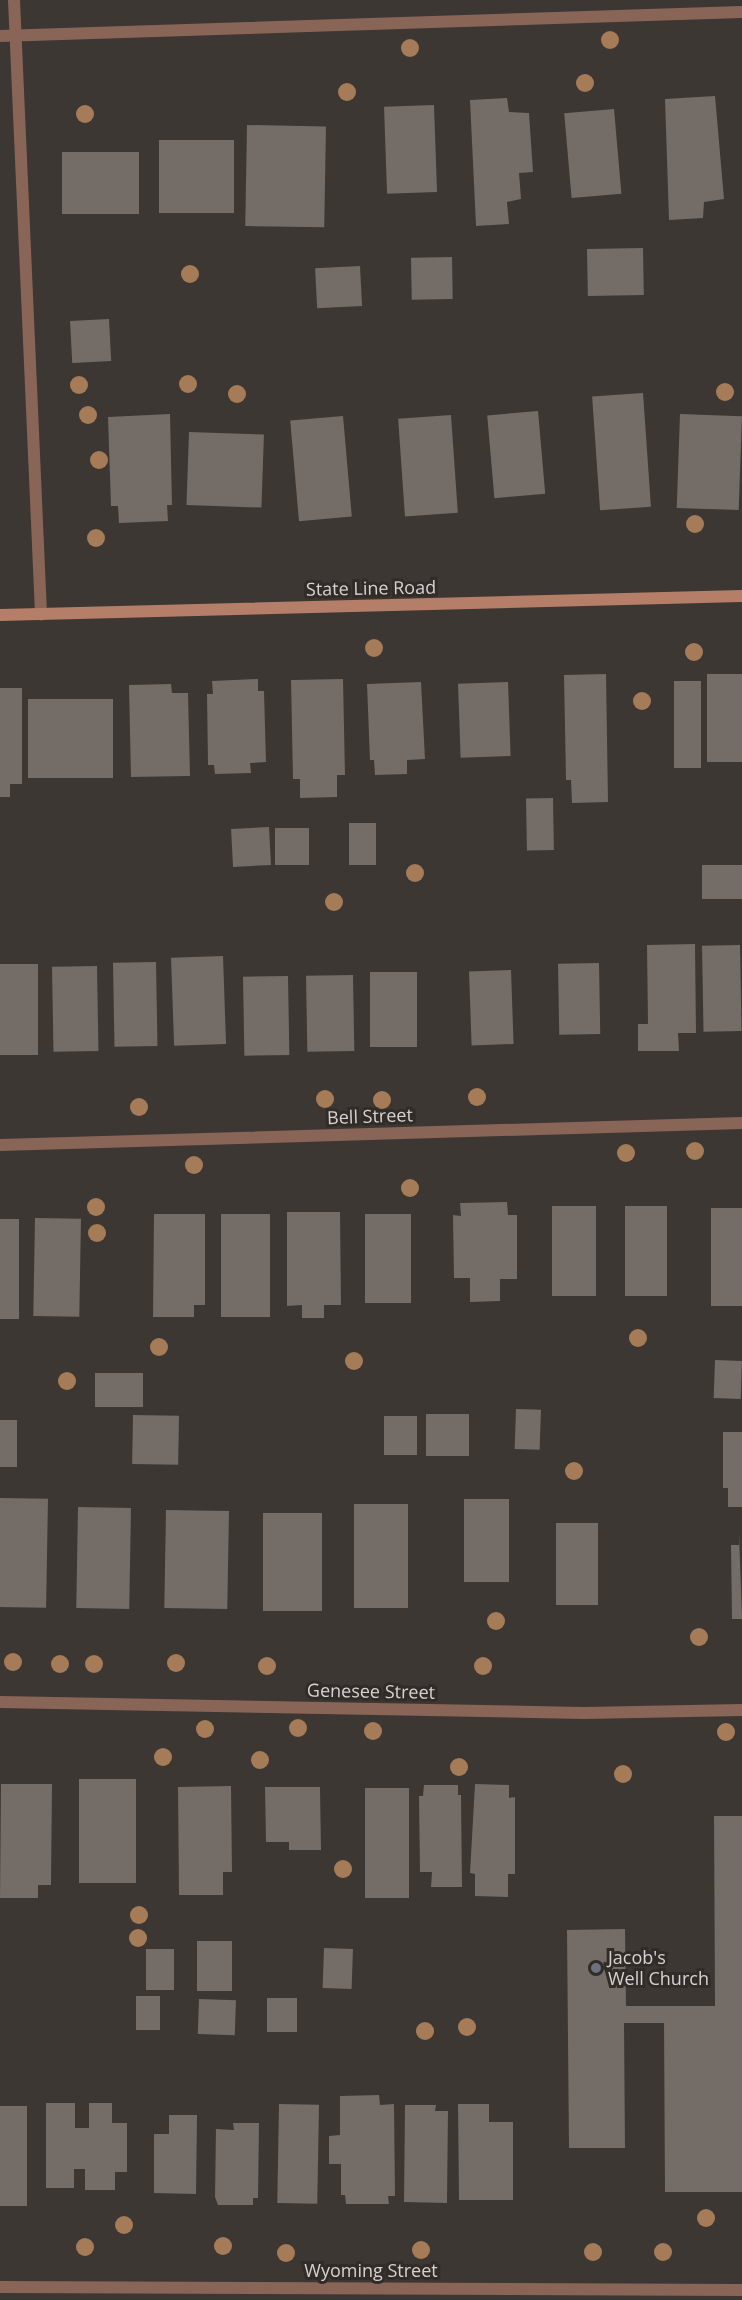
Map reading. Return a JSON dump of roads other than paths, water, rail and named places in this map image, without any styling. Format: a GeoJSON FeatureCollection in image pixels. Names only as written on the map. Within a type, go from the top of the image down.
{"type":"FeatureCollection","features":[{"type":"Feature","properties":{"kind":"street"},"geometry":{"type":"LineString","coordinates":[[14,0],[41,614]]}},
{"type":"Feature","properties":{"kind":"street"},"geometry":{"type":"LineString","coordinates":[[0,36],[742,12]]}},
{"type":"Feature","properties":{"kind":"street","name":"State Line Road"},"geometry":{"type":"LineString","coordinates":[[0,615],[742,596]]}},
{"type":"Feature","properties":{"kind":"street","name":"Bell Street"},"geometry":{"type":"LineString","coordinates":[[0,1145],[742,1123]]}},
{"type":"Feature","properties":{"kind":"street","name":"Genesee Street"},"geometry":{"type":"LineString","coordinates":[[0,1702],[584,1713],[742,1710]]}},
{"type":"Feature","properties":{"kind":"street","name":"Wyoming Street"},"geometry":{"type":"LineString","coordinates":[[0,2287],[742,2290]]}},
{"type":"Feature","properties":{"kind":"place","name":"Jacob's Well Church"},"geometry":{"type":"Point","coordinates":[596,1968]}}]}
